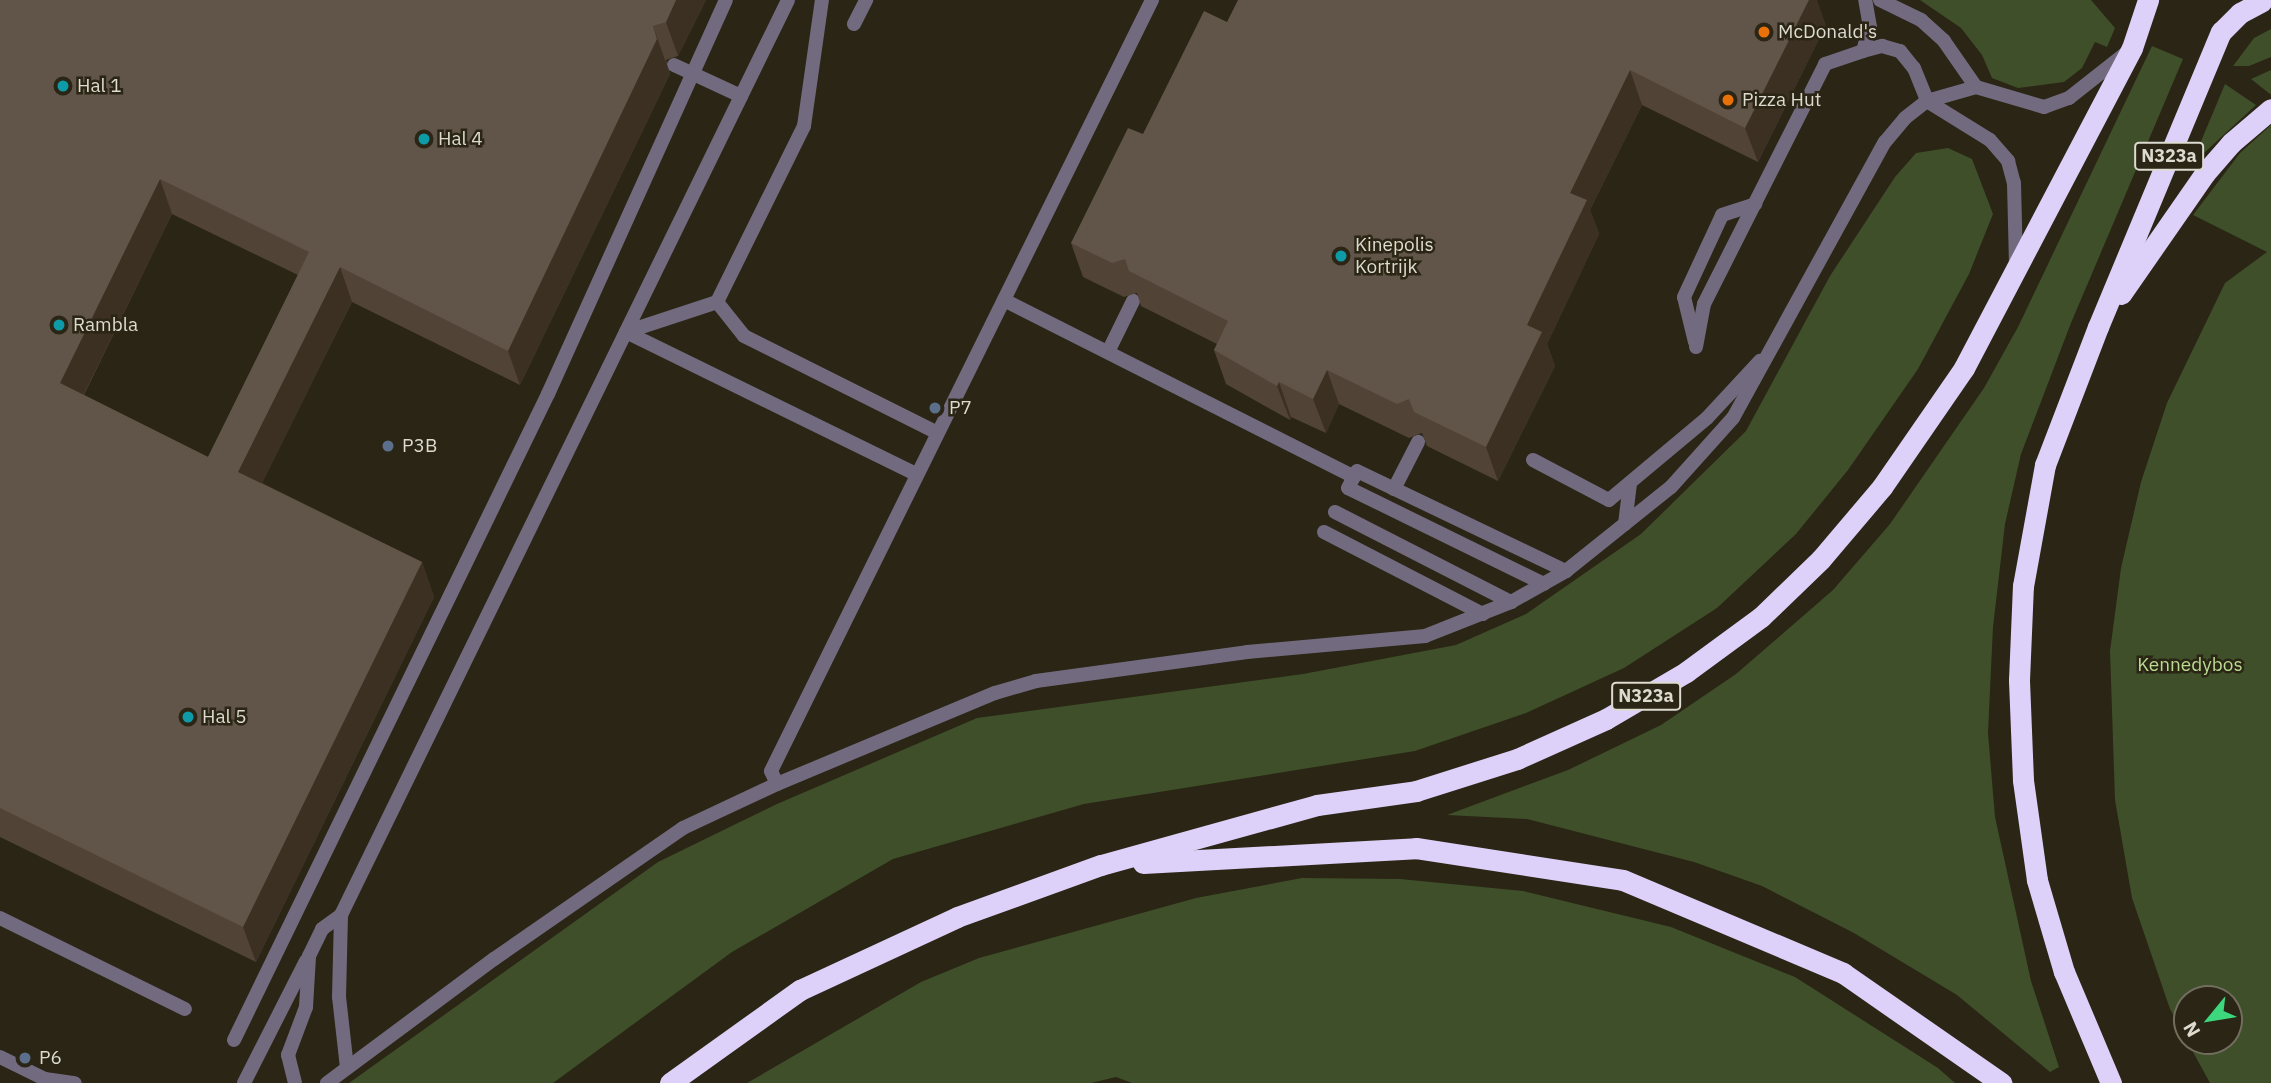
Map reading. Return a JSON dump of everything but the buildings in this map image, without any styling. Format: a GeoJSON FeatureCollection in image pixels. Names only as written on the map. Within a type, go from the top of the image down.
{"type":"FeatureCollection","features":[{"type":"Feature","properties":{"kind":"highway","name":"N323a"},"geometry":{"type":"LineString","coordinates":[[1101,865],[1317,805],[1416,791],[1517,758],[1606,719],[1686,672],[1761,617],[1821,559],[1882,487],[1964,368],[2132,48],[2148,0]]}},
{"type":"Feature","properties":{"kind":"highway","name":"N323a"},"geometry":{"type":"LineString","coordinates":[[2111,1083],[2064,972],[2037,880],[2023,780],[2019,680],[2023,586],[2045,466],[2098,327],[2221,32],[2240,13],[2261,2]]}},
{"type":"Feature","properties":{"kind":"highway"},"geometry":{"type":"LineString","coordinates":[[2098,327],[2205,173],[2231,143],[2271,109]]}},
{"type":"Feature","properties":{"kind":"highway"},"geometry":{"type":"LineString","coordinates":[[670,1083],[800,990],[957,917],[1101,865],[1416,848],[1623,880],[1843,973],[2001,1083]]}},
{"type":"Feature","properties":{"kind":"lane"},"geometry":{"type":"LineString","coordinates":[[234,1040],[548,394],[726,0]]}},
{"type":"Feature","properties":{"kind":"lane"},"geometry":{"type":"LineString","coordinates":[[347,1068],[339,998],[341,915],[788,0]]}},
{"type":"Feature","properties":{"kind":"lane"},"geometry":{"type":"LineString","coordinates":[[626,332],[717,302],[804,126],[822,0]]}},
{"type":"Feature","properties":{"kind":"lane"},"geometry":{"type":"LineString","coordinates":[[854,24],[866,0]]}},
{"type":"Feature","properties":{"kind":"lane"},"geometry":{"type":"LineString","coordinates":[[777,784],[771,771],[936,432],[1152,0]]}},
{"type":"Feature","properties":{"kind":"lane"},"geometry":{"type":"LineString","coordinates":[[1863,51],[1870,27],[1865,0]]}},
{"type":"Feature","properties":{"kind":"lane"},"geometry":{"type":"LineString","coordinates":[[1880,0],[1921,20],[1944,41],[1976,87]]}},
{"type":"Feature","properties":{"kind":"lane"},"geometry":{"type":"LineString","coordinates":[[1755,204],[1722,215],[1684,297],[1696,347],[1704,303],[1755,204],[1825,64],[1882,46],[1900,51],[1914,68],[1927,101],[1990,140],[2008,161],[2014,183],[2016,269]]}},
{"type":"Feature","properties":{"kind":"lane"},"geometry":{"type":"LineString","coordinates":[[327,1083],[494,959],[683,828],[777,784],[995,693],[1036,681],[1247,652],[1425,636],[1511,602],[1544,584],[1566,571],[1625,524],[1705,455],[1733,418],[1780,339],[1885,142],[1905,118],[1927,101],[1976,87],[2045,107],[2069,98],[2132,48]]}},
{"type":"Feature","properties":{"kind":"lane"},"geometry":{"type":"LineString","coordinates":[[674,65],[741,96]]}},
{"type":"Feature","properties":{"kind":"lane"},"geometry":{"type":"LineString","coordinates":[[1004,300],[1353,479],[1544,584]]}},
{"type":"Feature","properties":{"kind":"lane"},"geometry":{"type":"LineString","coordinates":[[1108,352],[1133,301]]}},
{"type":"Feature","properties":{"kind":"lane"},"geometry":{"type":"LineString","coordinates":[[717,302],[744,336],[936,432]]}},
{"type":"Feature","properties":{"kind":"lane"},"geometry":{"type":"LineString","coordinates":[[626,332],[916,474]]}},
{"type":"Feature","properties":{"kind":"lane"},"geometry":{"type":"LineString","coordinates":[[1533,460],[1609,500],[1630,486],[1707,418],[1780,339]]}},
{"type":"Feature","properties":{"kind":"lane"},"geometry":{"type":"LineString","coordinates":[[1394,489],[1418,442]]}},
{"type":"Feature","properties":{"kind":"lane"},"geometry":{"type":"LineString","coordinates":[[1353,479],[1394,489],[1566,571]]}},
{"type":"Feature","properties":{"kind":"lane"},"geometry":{"type":"LineString","coordinates":[[1625,524],[1630,486]]}},
{"type":"Feature","properties":{"kind":"lane"},"geometry":{"type":"LineString","coordinates":[[1335,512],[1511,602]]}},
{"type":"Feature","properties":{"kind":"lane"},"geometry":{"type":"LineString","coordinates":[[1324,532],[1483,614]]}},
{"type":"Feature","properties":{"kind":"lane"},"geometry":{"type":"LineString","coordinates":[[244,1083],[323,929],[341,915]]}},
{"type":"Feature","properties":{"kind":"lane"},"geometry":{"type":"LineString","coordinates":[[0,918],[185,1009]]}},
{"type":"Feature","properties":{"kind":"lane"},"geometry":{"type":"LineString","coordinates":[[295,1083],[288,1055],[306,1007],[309,956]]}},
{"type":"Feature","properties":{"kind":"lane"},"geometry":{"type":"LineString","coordinates":[[0,1057],[47,1081],[75,1083]]}},
{"type":"Feature","properties":{"kind":"green space"},"geometry":{"type":"Polygon","coordinates":[[[1920,0],[2091,0],[2115,28],[2107,47],[2095,42],[2082,68],[2064,82],[2018,88],[1992,78],[1982,55],[1961,28],[1920,0]]]}},
{"type":"Feature","properties":{"kind":"green space"},"geometry":{"type":"Polygon","coordinates":[[[2271,29],[2271,57],[2249,66],[2233,66],[2254,38],[2271,29]]]}},
{"type":"Feature","properties":{"kind":"green space"},"geometry":{"type":"Polygon","coordinates":[[[2152,46],[2183,59],[2071,323],[2021,454],[2005,524],[1993,627],[1988,733],[1995,817],[2031,981],[2059,1067],[2050,1072],[1957,995],[1854,933],[1762,886],[1694,862],[1527,819],[1447,815],[1568,770],[1661,725],[1736,674],[1833,590],[1890,524],[1984,388],[2018,327],[2152,46]]]}},
{"type":"Feature","properties":{"kind":"green space"},"geometry":{"type":"Polygon","coordinates":[[[2271,70],[2271,94],[2270,94],[2251,79],[2271,70]]]}},
{"type":"Feature","properties":{"kind":"green space"},"geometry":{"type":"Polygon","coordinates":[[[2225,84],[2256,105],[2203,154],[2199,146],[2225,84]]]}},
{"type":"Feature","properties":{"kind":"green space","name":"Kennedybos"},"geometry":{"type":"Polygon","coordinates":[[[2271,125],[2271,1083],[2210,1083],[2195,1055],[2243,1055],[2243,985],[2173,985],[2173,1014],[2170,1009],[2132,898],[2115,800],[2110,651],[2121,568],[2141,482],[2167,403],[2225,283],[2267,252],[2193,215],[2240,153],[2271,125]]]}},
{"type":"Feature","properties":{"kind":"green space"},"geometry":{"type":"Polygon","coordinates":[[[1948,148],[1972,159],[1993,214],[1969,274],[1918,369],[1848,470],[1796,534],[1717,608],[1624,668],[1526,713],[1415,751],[1084,804],[893,859],[732,952],[553,1083],[349,1083],[658,862],[777,804],[977,718],[1303,674],[1456,645],[1526,614],[1641,534],[1746,431],[1830,276],[1895,177],[1916,153],[1948,148]]]}},
{"type":"Feature","properties":{"kind":"green space"},"geometry":{"type":"Polygon","coordinates":[[[1302,878],[1400,879],[1523,891],[1671,927],[1795,977],[1938,1068],[1955,1083],[1132,1083],[1116,1077],[1091,1083],[747,1083],[921,982],[979,958],[1196,898],[1302,878]]]}},
{"type":"Feature","properties":{"kind":"place","name":"McDonald's"},"geometry":{"type":"Point","coordinates":[1764,32]}},
{"type":"Feature","properties":{"kind":"place","name":"Hal 1"},"geometry":{"type":"Point","coordinates":[63,86]}},
{"type":"Feature","properties":{"kind":"place","name":"Pizza Hut"},"geometry":{"type":"Point","coordinates":[1728,100]}},
{"type":"Feature","properties":{"kind":"place","name":"Hal 4"},"geometry":{"type":"Point","coordinates":[424,139]}},
{"type":"Feature","properties":{"kind":"place","name":"Kinepolis Kortrijk"},"geometry":{"type":"Point","coordinates":[1341,256]}},
{"type":"Feature","properties":{"kind":"place","name":"Rambla"},"geometry":{"type":"Point","coordinates":[59,325]}},
{"type":"Feature","properties":{"kind":"place","name":"P7"},"geometry":{"type":"Point","coordinates":[935,408]}},
{"type":"Feature","properties":{"kind":"place","name":"P3B"},"geometry":{"type":"Point","coordinates":[388,446]}},
{"type":"Feature","properties":{"kind":"place","name":"Hal 5"},"geometry":{"type":"Point","coordinates":[188,717]}},
{"type":"Feature","properties":{"kind":"place","name":"P6"},"geometry":{"type":"Point","coordinates":[25,1058]}}]}
